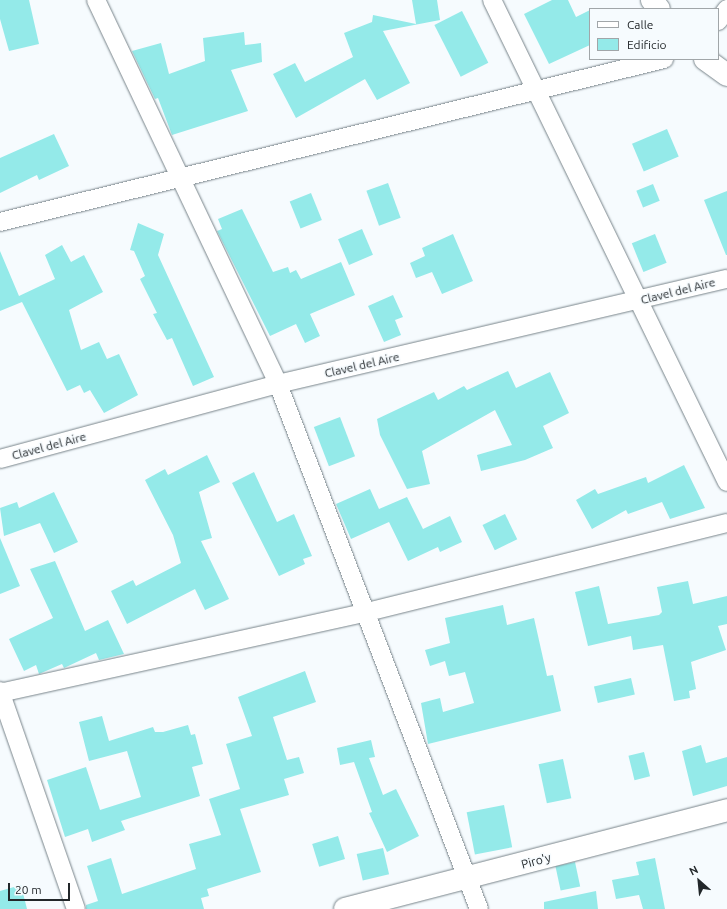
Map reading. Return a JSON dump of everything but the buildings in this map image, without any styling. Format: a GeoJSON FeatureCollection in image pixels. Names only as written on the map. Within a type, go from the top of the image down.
{"type":"FeatureCollection","features":[{"type":"Feature","properties":{"kind":"main road"},"geometry":{"type":"LineString","coordinates":[[652,0],[658,8]]}},
{"type":"Feature","properties":{"kind":"main road"},"geometry":{"type":"LineString","coordinates":[[706,60],[727,75]]}},
{"type":"Feature","properties":{"kind":"main road","name":"Piro'y"},"geometry":{"type":"LineString","coordinates":[[345,909],[466,879],[727,810]]}},
{"type":"Feature","properties":{"kind":"street"},"geometry":{"type":"LineString","coordinates":[[96,0],[278,384],[367,612],[466,879],[479,909]]}},
{"type":"Feature","properties":{"kind":"street"},"geometry":{"type":"LineString","coordinates":[[492,0],[538,90],[727,482]]}},
{"type":"Feature","properties":{"kind":"street"},"geometry":{"type":"LineString","coordinates":[[719,20],[727,9]]}},
{"type":"Feature","properties":{"kind":"street"},"geometry":{"type":"LineString","coordinates":[[0,222],[182,179],[660,60]]}},
{"type":"Feature","properties":{"kind":"street","name":"Clavel del Aire"},"geometry":{"type":"LineString","coordinates":[[0,459],[278,384],[727,279]]}},
{"type":"Feature","properties":{"kind":"street"},"geometry":{"type":"LineString","coordinates":[[76,909],[0,693],[367,612],[727,523]]}}]}
